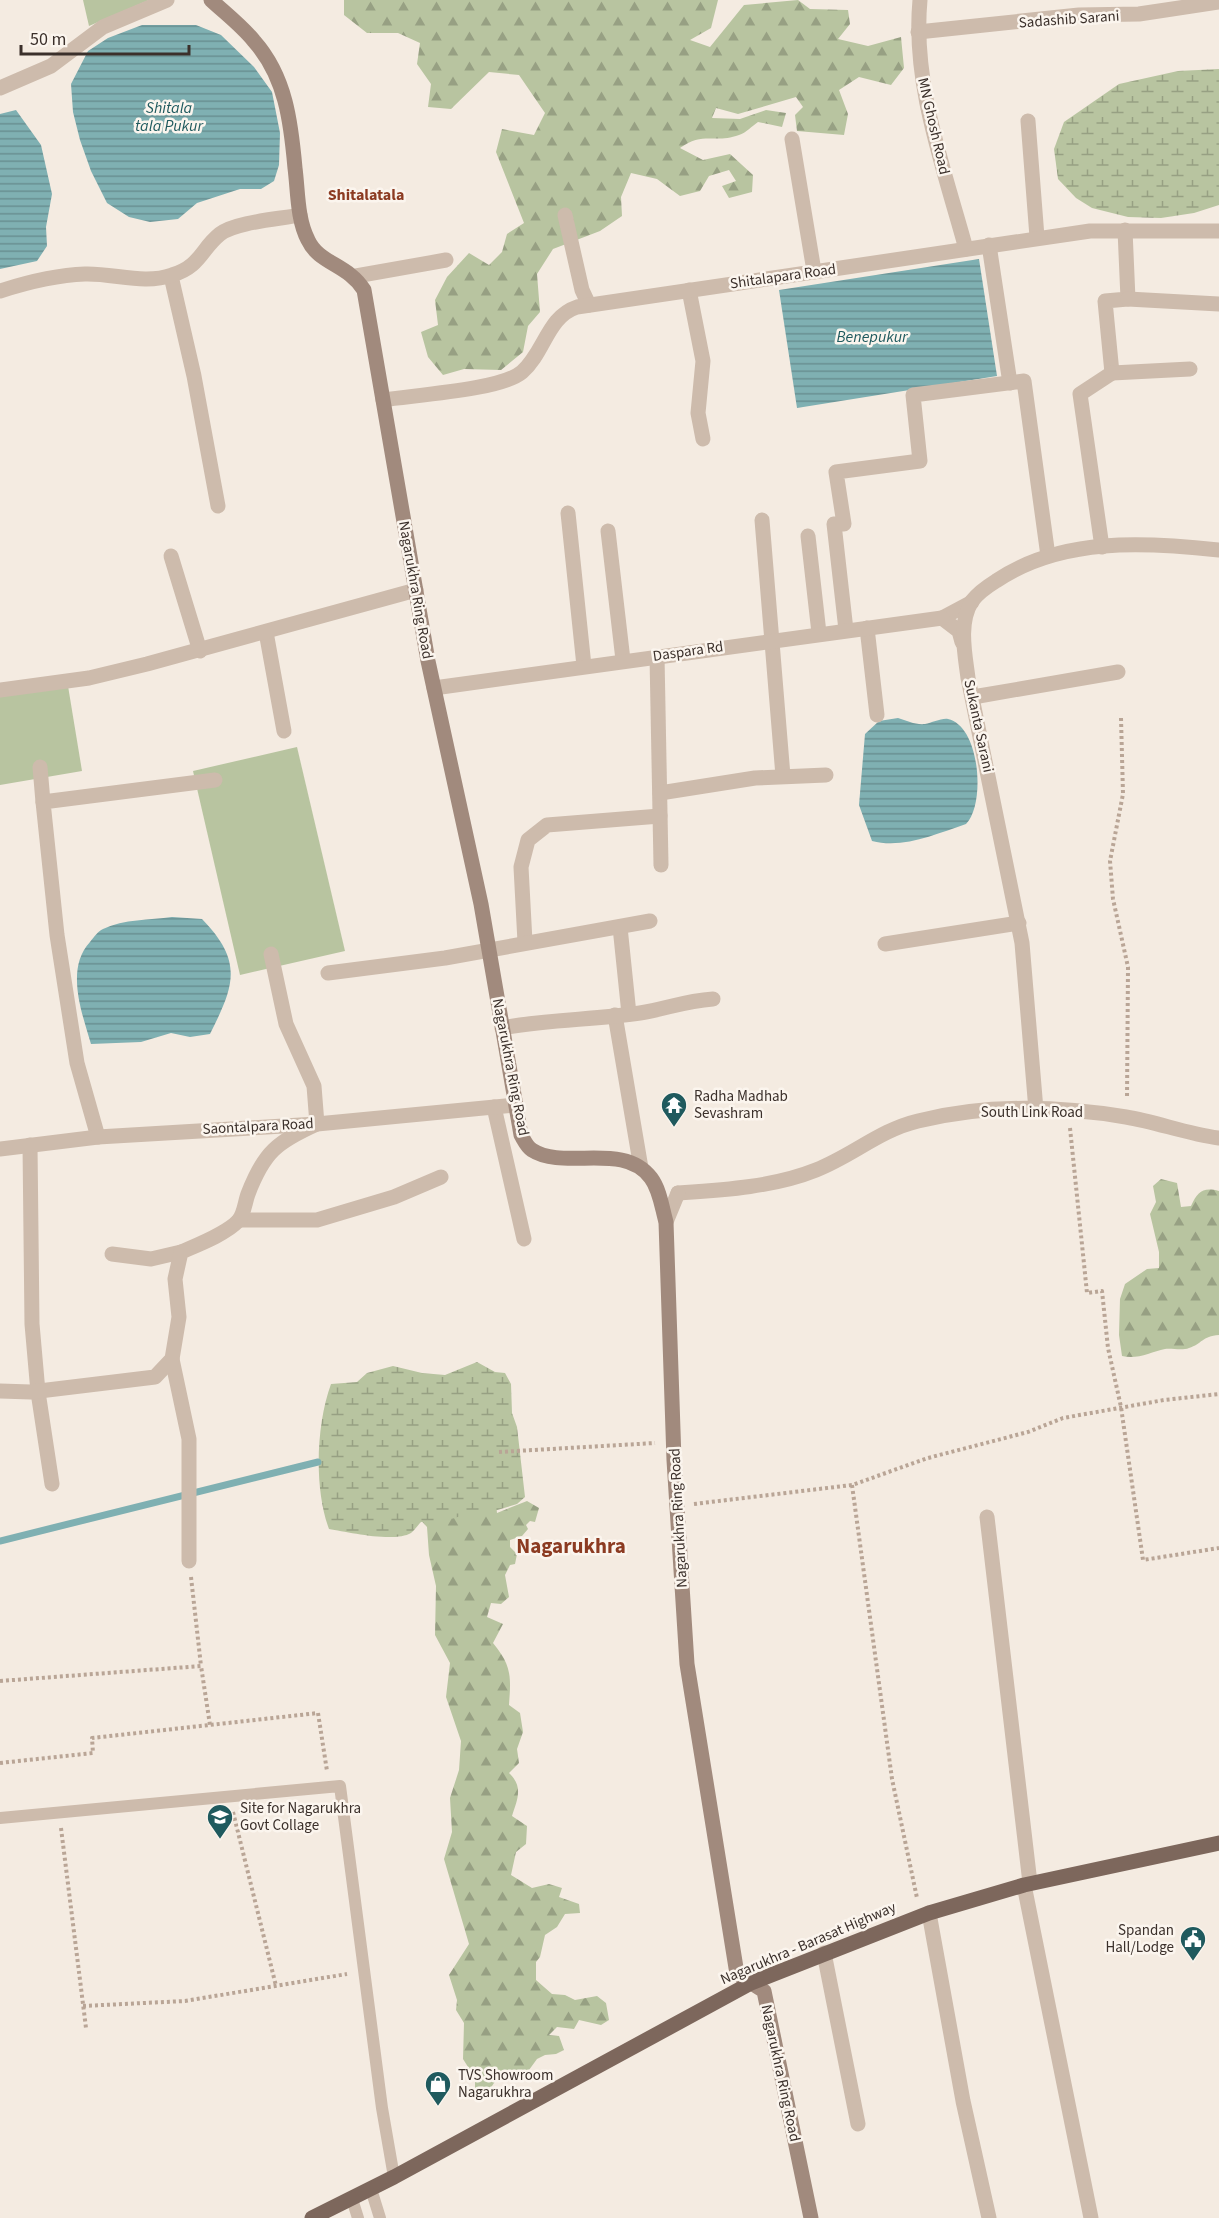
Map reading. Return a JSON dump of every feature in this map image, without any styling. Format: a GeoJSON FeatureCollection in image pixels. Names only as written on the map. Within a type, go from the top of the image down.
{"type":"FeatureCollection","features":[{"type":"Feature","properties":{"kind":"main road"},"geometry":{"type":"LineString","coordinates":[[211,0],[255,41],[278,78],[290,117],[300,215],[308,240],[318,255],[356,276]]}},
{"type":"Feature","properties":{"kind":"main road","name":"Nagarukhra Ring Road"},"geometry":{"type":"LineString","coordinates":[[356,276],[364,290],[434,688],[489,948],[521,1135],[529,1149],[543,1155],[624,1160],[646,1173],[666,1222],[674,1442],[687,1664],[736,1974],[764,1991],[811,2218]]}},
{"type":"Feature","properties":{"kind":"main road","name":"Nagarukhra - Barasat Highway"},"geometry":{"type":"LineString","coordinates":[[312,2218],[394,2177],[751,1983],[925,1915],[1027,1884],[1219,1843]]}},
{"type":"Feature","properties":{"kind":"street"},"geometry":{"type":"LineString","coordinates":[[0,88],[51,66],[103,27],[167,0]]}},
{"type":"Feature","properties":{"kind":"street","name":"MN Ghosh Road"},"geometry":{"type":"LineString","coordinates":[[920,0],[918,32],[920,65],[935,137],[966,249]]}},
{"type":"Feature","properties":{"kind":"street","name":"Sadashib Sarani"},"geometry":{"type":"LineString","coordinates":[[918,32],[1079,15],[1139,14],[1219,2]]}},
{"type":"Feature","properties":{"kind":"street"},"geometry":{"type":"LineString","coordinates":[[1028,122],[1037,237]]}},
{"type":"Feature","properties":{"kind":"street"},"geometry":{"type":"LineString","coordinates":[[792,139],[814,272]]}},
{"type":"Feature","properties":{"kind":"street"},"geometry":{"type":"LineString","coordinates":[[0,291],[48,278],[87,274],[134,279],[171,276],[190,267],[219,234],[300,215]]}},
{"type":"Feature","properties":{"kind":"street"},"geometry":{"type":"LineString","coordinates":[[565,215],[582,290],[590,305]]}},
{"type":"Feature","properties":{"kind":"street"},"geometry":{"type":"LineString","coordinates":[[1125,230],[1128,299]]}},
{"type":"Feature","properties":{"kind":"street","name":"Shitalapara Road"},"geometry":{"type":"LineString","coordinates":[[384,400],[499,383],[510,378],[520,373],[536,357],[555,322],[565,311],[590,305],[1037,237],[1125,230],[1219,231]]}},
{"type":"Feature","properties":{"kind":"street"},"geometry":{"type":"LineString","coordinates":[[989,245],[1010,383]]}},
{"type":"Feature","properties":{"kind":"street"},"geometry":{"type":"LineString","coordinates":[[356,276],[446,260]]}},
{"type":"Feature","properties":{"kind":"street"},"geometry":{"type":"LineString","coordinates":[[171,276],[194,376],[218,506]]}},
{"type":"Feature","properties":{"kind":"street"},"geometry":{"type":"LineString","coordinates":[[689,290],[703,361],[698,412],[703,439]]}},
{"type":"Feature","properties":{"kind":"street"},"geometry":{"type":"LineString","coordinates":[[1112,373],[1106,301],[1128,299],[1219,304]]}},
{"type":"Feature","properties":{"kind":"street"},"geometry":{"type":"LineString","coordinates":[[1102,547],[1080,394],[1112,373],[1190,369]]}},
{"type":"Feature","properties":{"kind":"street"},"geometry":{"type":"LineString","coordinates":[[846,630],[834,525],[844,524],[836,472],[920,461],[913,395],[1024,381],[1048,556]]}},
{"type":"Feature","properties":{"kind":"street"},"geometry":{"type":"LineString","coordinates":[[567,513],[585,666]]}},
{"type":"Feature","properties":{"kind":"street"},"geometry":{"type":"LineString","coordinates":[[762,520],[783,776]]}},
{"type":"Feature","properties":{"kind":"street"},"geometry":{"type":"LineString","coordinates":[[608,531],[623,660]]}},
{"type":"Feature","properties":{"kind":"street"},"geometry":{"type":"LineString","coordinates":[[808,536],[819,633]]}},
{"type":"Feature","properties":{"kind":"street"},"geometry":{"type":"LineString","coordinates":[[942,618],[972,602],[986,588],[1010,572],[1048,556],[1102,547],[1162,546],[1219,550]]}},
{"type":"Feature","properties":{"kind":"street"},"geometry":{"type":"LineString","coordinates":[[171,556],[200,651]]}},
{"type":"Feature","properties":{"kind":"street"},"geometry":{"type":"LineString","coordinates":[[0,690],[89,678],[200,651],[416,590]]}},
{"type":"Feature","properties":{"kind":"street","name":"Sukanta Sarani"},"geometry":{"type":"LineString","coordinates":[[972,602],[965,622],[963,646],[1019,923],[1028,994],[1036,1110]]}},
{"type":"Feature","properties":{"kind":"street"},"geometry":{"type":"LineString","coordinates":[[942,618],[952,623],[959,631],[963,646]]}},
{"type":"Feature","properties":{"kind":"street","name":"Daspara Rd"},"geometry":{"type":"LineString","coordinates":[[434,688],[772,639],[942,618]]}},
{"type":"Feature","properties":{"kind":"street"},"geometry":{"type":"LineString","coordinates":[[867,628],[878,715]]}},
{"type":"Feature","properties":{"kind":"street"},"geometry":{"type":"LineString","coordinates":[[266,632],[284,731]]}},
{"type":"Feature","properties":{"kind":"street"},"geometry":{"type":"LineString","coordinates":[[657,656],[661,865]]}},
{"type":"Feature","properties":{"kind":"street"},"geometry":{"type":"LineString","coordinates":[[973,697],[1118,672]]}},
{"type":"Feature","properties":{"kind":"street"},"geometry":{"type":"LineString","coordinates":[[40,766],[57,935],[77,1063],[98,1137]]}},
{"type":"Feature","properties":{"kind":"street"},"geometry":{"type":"LineString","coordinates":[[660,793],[783,776],[826,775]]}},
{"type":"Feature","properties":{"kind":"street"},"geometry":{"type":"LineString","coordinates":[[43,802],[215,780]]}},
{"type":"Feature","properties":{"kind":"street"},"geometry":{"type":"LineString","coordinates":[[525,942],[521,867],[528,840],[547,825],[660,816]]}},
{"type":"Feature","properties":{"kind":"street"},"geometry":{"type":"LineString","coordinates":[[328,973],[404,964],[650,921]]}},
{"type":"Feature","properties":{"kind":"street"},"geometry":{"type":"LineString","coordinates":[[885,944],[1019,923]]}},
{"type":"Feature","properties":{"kind":"street"},"geometry":{"type":"LineString","coordinates":[[620,927],[622,1015],[646,1173],[678,1193],[666,1222]]}},
{"type":"Feature","properties":{"kind":"street"},"geometry":{"type":"LineString","coordinates":[[239,1220],[248,1192],[268,1152],[295,1134],[317,1124],[314,1086],[286,1024],[271,954]]}},
{"type":"Feature","properties":{"kind":"street"},"geometry":{"type":"LineString","coordinates":[[502,1028],[538,1021],[622,1015],[683,1001],[713,999]]}},
{"type":"Feature","properties":{"kind":"street","name":"Saontalpara Road"},"geometry":{"type":"LineString","coordinates":[[0,1149],[98,1137],[317,1124],[516,1105]]}},
{"type":"Feature","properties":{"kind":"street"},"geometry":{"type":"LineString","coordinates":[[494,1107],[524,1239]]}},
{"type":"Feature","properties":{"kind":"street","name":"South Link Road"},"geometry":{"type":"LineString","coordinates":[[678,1193],[767,1183],[815,1171],[884,1132],[918,1121],[967,1112],[1068,1111],[1127,1118],[1219,1138]]}},
{"type":"Feature","properties":{"kind":"street"},"geometry":{"type":"LineString","coordinates":[[30,1145],[30,1268],[38,1392],[52,1484]]}},
{"type":"Feature","properties":{"kind":"street"},"geometry":{"type":"LineString","coordinates":[[112,1254],[151,1259],[181,1252],[205,1241],[239,1220],[317,1220],[394,1197],[441,1177]]}},
{"type":"Feature","properties":{"kind":"street"},"geometry":{"type":"LineString","coordinates":[[181,1252],[175,1279],[179,1317],[172,1359],[189,1439],[189,1562]]}},
{"type":"Feature","properties":{"kind":"street"},"geometry":{"type":"LineString","coordinates":[[0,1390],[38,1392],[155,1377],[172,1359]]}},
{"type":"Feature","properties":{"kind":"street"},"geometry":{"type":"LineString","coordinates":[[987,1517],[1027,1884],[1091,2218]]}},
{"type":"Feature","properties":{"kind":"street"},"geometry":{"type":"LineString","coordinates":[[925,1915],[989,2218]]}},
{"type":"Feature","properties":{"kind":"street"},"geometry":{"type":"LineString","coordinates":[[824,1953],[858,2124]]}},
{"type":"Feature","properties":{"kind":"lane"},"geometry":{"type":"LineString","coordinates":[[0,1818],[340,1786],[394,2177]]}},
{"type":"Feature","properties":{"kind":"lane"},"geometry":{"type":"LineString","coordinates":[[371,2189],[380,2218]]}},
{"type":"Feature","properties":{"kind":"lane"},"geometry":{"type":"LineString","coordinates":[[352,2199],[358,2218]]}},
{"type":"Feature","properties":{"kind":"path"},"geometry":{"type":"LineString","coordinates":[[1121,718],[1123,794],[1110,861],[1113,899],[1128,967],[1127,1118]]}},
{"type":"Feature","properties":{"kind":"path"},"geometry":{"type":"LineString","coordinates":[[1068,1111],[1087,1293],[1102,1291],[1108,1348],[1121,1407],[1143,1560],[1219,1548]]}},
{"type":"Feature","properties":{"kind":"path"},"geometry":{"type":"LineString","coordinates":[[678,1506],[852,1485],[928,1458],[1028,1432],[1063,1418],[1121,1407],[1219,1394]]}},
{"type":"Feature","properties":{"kind":"path"},"geometry":{"type":"LineString","coordinates":[[499,1452],[674,1442]]}},
{"type":"Feature","properties":{"kind":"path"},"geometry":{"type":"LineString","coordinates":[[852,1485],[892,1779],[925,1915]]}},
{"type":"Feature","properties":{"kind":"path"},"geometry":{"type":"LineString","coordinates":[[189,1562],[210,1725]]}},
{"type":"Feature","properties":{"kind":"path"},"geometry":{"type":"LineString","coordinates":[[0,1681],[201,1666]]}},
{"type":"Feature","properties":{"kind":"path"},"geometry":{"type":"LineString","coordinates":[[0,1763],[93,1753],[92,1738],[318,1713],[329,1787]]}},
{"type":"Feature","properties":{"kind":"path"},"geometry":{"type":"LineString","coordinates":[[230,1796],[276,1986]]}},
{"type":"Feature","properties":{"kind":"path"},"geometry":{"type":"LineString","coordinates":[[60,1812],[86,2028]]}},
{"type":"Feature","properties":{"kind":"path"},"geometry":{"type":"LineString","coordinates":[[83,2006],[185,2001],[364,1972]]}},
{"type":"Feature","properties":{"kind":"green space"},"geometry":{"type":"Polygon","coordinates":[[[83,0],[149,0],[89,26],[83,0]]]}},
{"type":"Feature","properties":{"kind":"green space"},"geometry":{"type":"Polygon","coordinates":[[[344,0],[718,0],[711,28],[690,40],[710,47],[744,5],[798,0],[810,9],[848,10],[850,24],[838,39],[868,46],[901,37],[904,68],[891,85],[859,77],[839,90],[848,114],[844,135],[797,131],[795,115],[803,107],[796,97],[738,114],[716,108],[712,118],[740,119],[766,110],[786,113],[782,127],[758,122],[739,135],[696,140],[680,148],[703,160],[730,154],[753,175],[752,192],[729,198],[722,186],[736,181],[729,170],[709,176],[700,191],[680,196],[657,179],[631,173],[621,197],[622,216],[600,231],[553,249],[537,274],[540,312],[528,326],[523,352],[501,370],[464,369],[443,375],[428,357],[421,332],[438,325],[435,300],[447,277],[469,253],[489,265],[502,252],[507,234],[524,223],[496,152],[502,129],[534,135],[545,113],[519,75],[489,72],[451,109],[428,107],[431,84],[417,64],[420,43],[398,33],[367,33],[344,15],[344,0]]]}},
{"type":"Feature","properties":{"kind":"green space"},"geometry":{"type":"Polygon","coordinates":[[[1219,69],[1219,205],[1194,213],[1161,218],[1128,217],[1092,208],[1076,198],[1058,179],[1054,149],[1064,122],[1119,84],[1178,71],[1219,69]]]}},
{"type":"Feature","properties":{"kind":"green space"},"geometry":{"type":"Polygon","coordinates":[[[68,686],[82,771],[0,785],[0,697],[68,686]]]}},
{"type":"Feature","properties":{"kind":"green space"},"geometry":{"type":"Polygon","coordinates":[[[297,747],[345,951],[240,975],[193,771],[297,747]]]}},
{"type":"Feature","properties":{"kind":"green space"},"geometry":{"type":"Polygon","coordinates":[[[1161,1179],[1177,1183],[1181,1207],[1191,1206],[1202,1191],[1219,1191],[1219,1335],[1209,1337],[1186,1349],[1165,1349],[1133,1357],[1122,1356],[1119,1335],[1120,1299],[1125,1284],[1147,1269],[1159,1268],[1159,1252],[1150,1214],[1156,1202],[1153,1186],[1161,1179]]]}},
{"type":"Feature","properties":{"kind":"green space"},"geometry":{"type":"Polygon","coordinates":[[[477,1362],[495,1372],[505,1373],[511,1384],[512,1413],[517,1427],[525,1497],[517,1504],[494,1511],[475,1511],[449,1520],[421,1522],[411,1533],[403,1536],[371,1536],[329,1529],[321,1495],[319,1457],[322,1418],[331,1384],[357,1382],[367,1373],[393,1366],[422,1373],[445,1375],[477,1362]]]}},
{"type":"Feature","properties":{"kind":"green space"},"geometry":{"type":"Polygon","coordinates":[[[527,1501],[539,1508],[535,1522],[530,1521],[526,1525],[528,1529],[522,1536],[510,1540],[510,1547],[517,1554],[515,1564],[510,1565],[505,1575],[509,1597],[501,1604],[491,1603],[487,1617],[503,1624],[493,1643],[507,1665],[510,1679],[509,1705],[520,1713],[523,1732],[517,1749],[519,1763],[509,1773],[514,1778],[518,1789],[512,1816],[527,1826],[526,1844],[516,1852],[511,1875],[532,1888],[549,1884],[562,1888],[559,1897],[579,1904],[580,1913],[565,1914],[557,1927],[545,1935],[540,1957],[536,1962],[536,1980],[552,1994],[565,1995],[575,2000],[597,1996],[606,2003],[609,2020],[601,2025],[579,2020],[574,2029],[557,2027],[549,2035],[559,2036],[564,2050],[537,2059],[529,2070],[496,2080],[488,2092],[479,2094],[475,2090],[475,2078],[463,2059],[464,2023],[456,2010],[457,2000],[449,1975],[469,1944],[444,1859],[452,1832],[450,1798],[459,1770],[461,1741],[446,1697],[450,1663],[435,1635],[436,1586],[429,1555],[427,1527],[417,1516],[496,1504],[497,1513],[527,1501]]]}},
{"type":"Feature","properties":{"kind":"water","name":"Shitala tala Pukur"},"geometry":{"type":"Polygon","coordinates":[[[142,25],[196,25],[221,35],[254,67],[272,92],[280,133],[279,165],[274,181],[261,189],[240,189],[197,203],[178,219],[150,222],[129,217],[107,203],[91,171],[80,140],[73,112],[71,84],[88,51],[108,38],[142,25]]]}},
{"type":"Feature","properties":{"kind":"water"},"geometry":{"type":"Polygon","coordinates":[[[16,110],[41,145],[52,194],[46,227],[47,246],[37,261],[0,269],[0,114],[16,110]]]}},
{"type":"Feature","properties":{"kind":"water","name":"Benepukur"},"geometry":{"type":"Polygon","coordinates":[[[979,259],[997,376],[797,408],[779,290],[979,259]]]}},
{"type":"Feature","properties":{"kind":"water"},"geometry":{"type":"Polygon","coordinates":[[[898,718],[922,724],[948,719],[959,725],[967,736],[973,750],[978,784],[972,814],[966,824],[907,842],[872,841],[859,805],[865,734],[879,721],[898,718]]]}},
{"type":"Feature","properties":{"kind":"water"},"geometry":{"type":"Polygon","coordinates":[[[172,917],[202,919],[224,948],[229,962],[231,975],[229,988],[210,1034],[190,1037],[171,1033],[141,1042],[91,1044],[78,992],[78,965],[82,953],[101,930],[111,926],[172,917]]]}},
{"type":"Feature","properties":{"kind":"waterway"},"geometry":{"type":"LineString","coordinates":[[0,1541],[318,1462]]}},
{"type":"Feature","properties":{"kind":"place","name":"Radha Madhab Sevashram"},"geometry":{"type":"Point","coordinates":[674,1128]}},
{"type":"Feature","properties":{"kind":"place","name":"Site for Nagarukhra Govt Collage"},"geometry":{"type":"Point","coordinates":[220,1840]}},
{"type":"Feature","properties":{"kind":"place","name":"Spandan Hall/Lodge"},"geometry":{"type":"Point","coordinates":[1193,1962]}},
{"type":"Feature","properties":{"kind":"place","name":"TVS Showroom Nagarukhra"},"geometry":{"type":"Point","coordinates":[438,2107]}},
{"type":"Feature","properties":{"kind":"district","name":"Shitalatala"},"geometry":{"type":"Point","coordinates":[366,194]}},
{"type":"Feature","properties":{"kind":"district","name":"Nagarukhra"},"geometry":{"type":"Point","coordinates":[571,1546]}}]}
